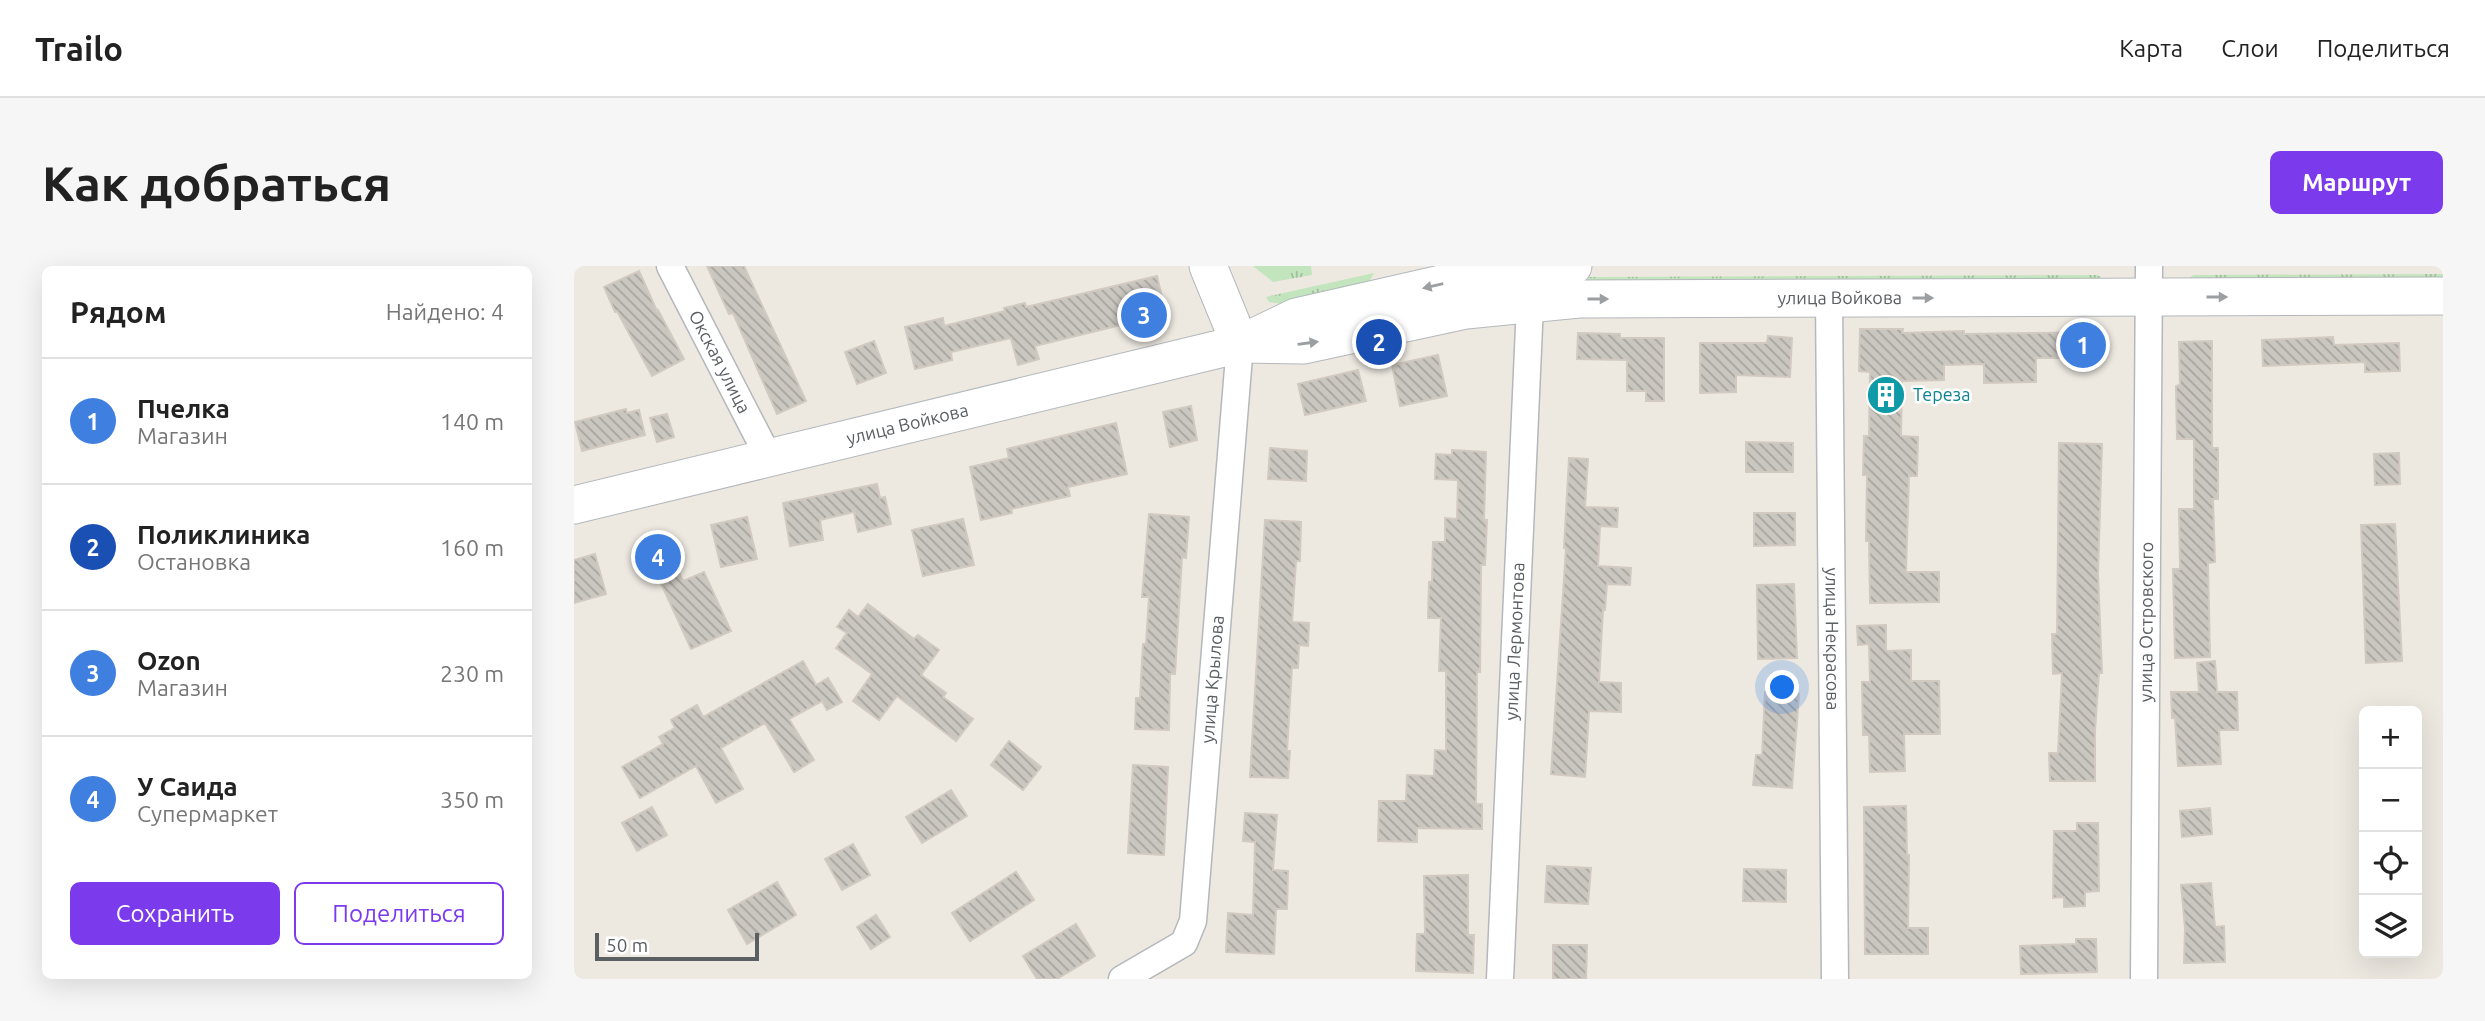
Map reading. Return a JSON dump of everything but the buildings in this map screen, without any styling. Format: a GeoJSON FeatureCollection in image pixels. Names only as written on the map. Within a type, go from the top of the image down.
{"type":"FeatureCollection","features":[{"type":"Feature","properties":{"kind":"main road"},"geometry":{"type":"LineString","coordinates":[[1208,266],[1240,344]]}},
{"type":"Feature","properties":{"kind":"main road","name":"улица Войкова"},"geometry":{"type":"LineString","coordinates":[[574,505],[1240,344],[1296,317],[1463,279],[1528,269],[1573,266]]}},
{"type":"Feature","properties":{"kind":"main road","name":"улица Войкова"},"geometry":{"type":"LineString","coordinates":[[1240,344],[1304,345],[1466,310],[1579,299],[1829,299],[2149,282],[2443,296]]}},
{"type":"Feature","properties":{"kind":"street","name":"Окская улица"},"geometry":{"type":"LineString","coordinates":[[670,266],[769,458]]}},
{"type":"Feature","properties":{"kind":"street","name":"улица Островского"},"geometry":{"type":"LineString","coordinates":[[2144,979],[2149,282]]}},
{"type":"Feature","properties":{"kind":"street","name":"улица Некрасова"},"geometry":{"type":"LineString","coordinates":[[1829,299],[1835,979]]}},
{"type":"Feature","properties":{"kind":"street","name":"улица Лермонтова"},"geometry":{"type":"LineString","coordinates":[[1500,979],[1530,304]]}},
{"type":"Feature","properties":{"kind":"street","name":"улица Крылова"},"geometry":{"type":"LineString","coordinates":[[1122,979],[1184,943],[1193,920],[1240,344]]}},
{"type":"Feature","properties":{"kind":"green space"},"geometry":{"type":"Polygon","coordinates":[[[1253,266],[1311,266],[1312,275],[1273,282],[1253,266]]]}},
{"type":"Feature","properties":{"kind":"green space"},"geometry":{"type":"Polygon","coordinates":[[[1374,273],[1366,287],[1283,304],[1269,302],[1266,297],[1374,273]]]}},
{"type":"Feature","properties":{"kind":"green space"},"geometry":{"type":"Polygon","coordinates":[[[2443,274],[2443,286],[2190,284],[2190,277],[2194,275],[2443,274]]]}},
{"type":"Feature","properties":{"kind":"green space"},"geometry":{"type":"Polygon","coordinates":[[[1579,277],[2101,277],[2101,283],[1284,330],[1579,277]]]}},
{"type":"Feature","properties":{"kind":"place","name":"Ozon"},"geometry":{"type":"Point","coordinates":[1144,315]}},
{"type":"Feature","properties":{"kind":"place","name":"Поликлиника"},"geometry":{"type":"Point","coordinates":[1379,342]}},
{"type":"Feature","properties":{"kind":"place","name":"Пчелка"},"geometry":{"type":"Point","coordinates":[2083,345]}},
{"type":"Feature","properties":{"kind":"place","name":"Тереза"},"geometry":{"type":"Point","coordinates":[1886,395]}},
{"type":"Feature","properties":{"kind":"place","name":"У Саида"},"geometry":{"type":"Point","coordinates":[658,557]}}]}
